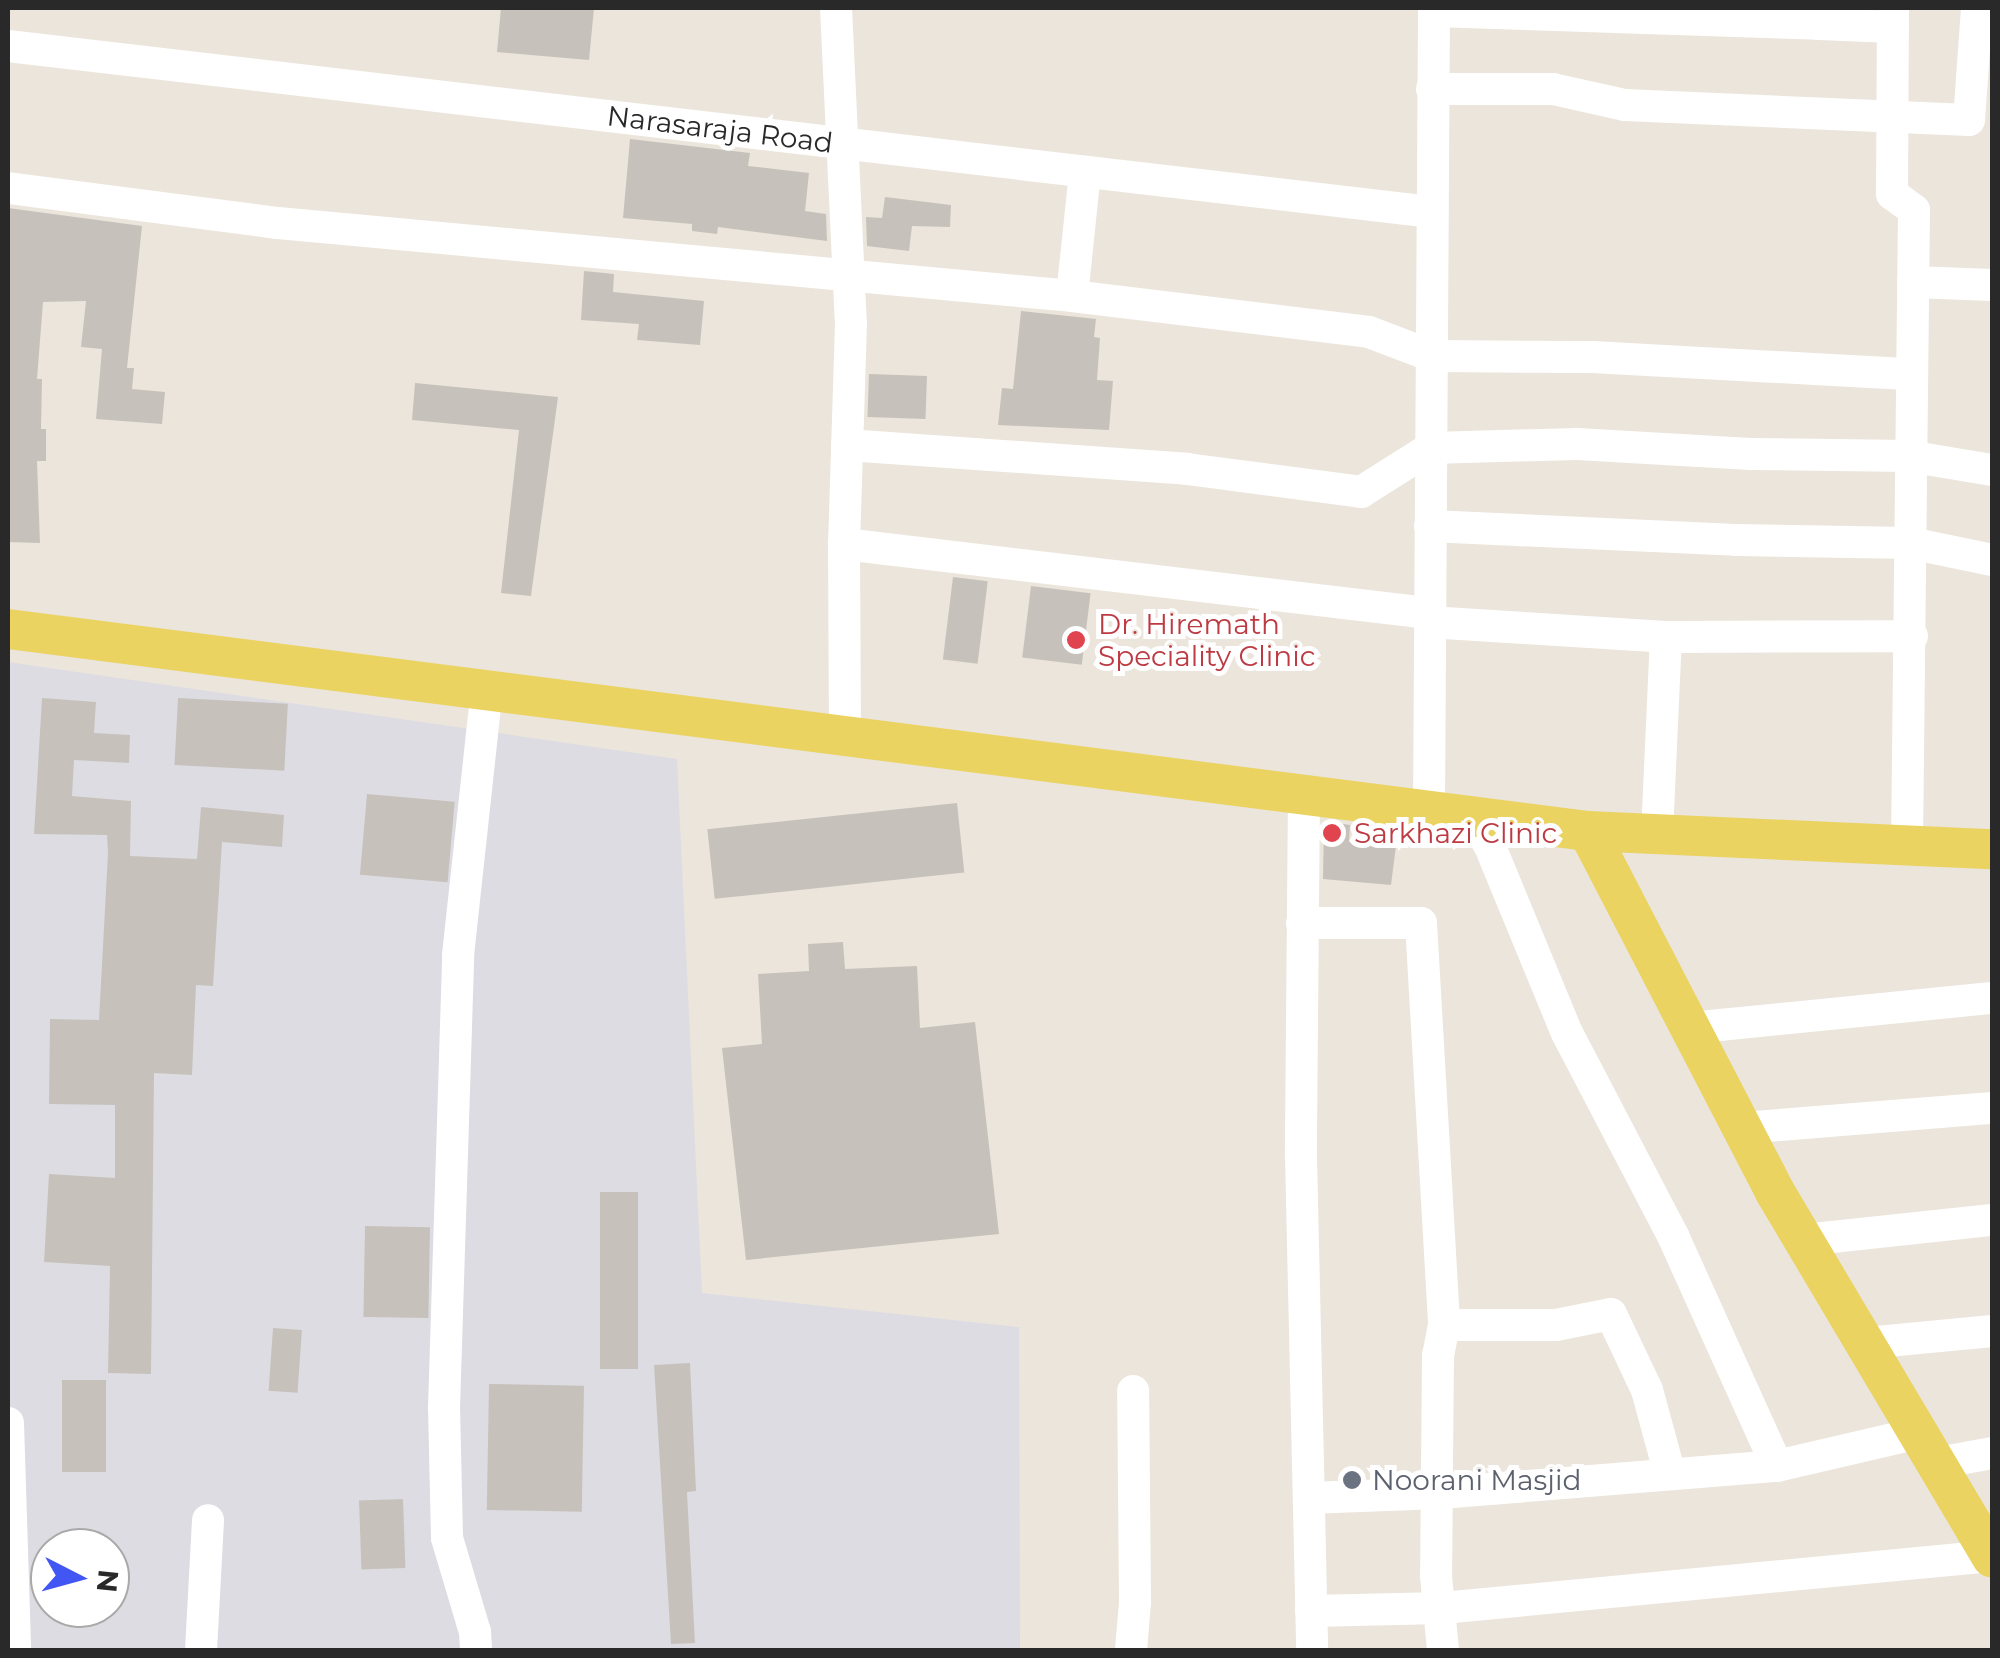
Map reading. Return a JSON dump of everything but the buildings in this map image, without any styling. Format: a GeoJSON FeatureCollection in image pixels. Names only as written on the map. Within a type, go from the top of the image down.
{"type":"FeatureCollection","features":[{"type":"Feature","properties":{"kind":"main road"},"geometry":{"type":"LineString","coordinates":[[8,629],[1588,831],[1992,849]]}},
{"type":"Feature","properties":{"kind":"main road"},"geometry":{"type":"LineString","coordinates":[[1588,831],[1804,1240],[1992,1556]]}},
{"type":"Feature","properties":{"kind":"street"},"geometry":{"type":"LineString","coordinates":[[836,8],[850,275],[844,544],[845,736]]}},
{"type":"Feature","properties":{"kind":"street"},"geometry":{"type":"LineString","coordinates":[[1429,810],[1434,9],[1893,17],[1892,194],[1914,210],[1908,456],[1912,636],[1907,845]]}},
{"type":"Feature","properties":{"kind":"street"},"geometry":{"type":"LineString","coordinates":[[1432,89],[1553,90],[1626,106],[1981,121],[1982,25]]}},
{"type":"Feature","properties":{"kind":"street","name":"Narasaraja Road"},"geometry":{"type":"LineString","coordinates":[[8,46],[1432,212]]}},
{"type":"Feature","properties":{"kind":"street"},"geometry":{"type":"LineString","coordinates":[[1072,296],[1084,172]]}},
{"type":"Feature","properties":{"kind":"street"},"geometry":{"type":"LineString","coordinates":[[8,188],[278,222],[1072,296],[1369,332],[1432,356],[1592,357],[1910,374]]}},
{"type":"Feature","properties":{"kind":"street"},"geometry":{"type":"LineString","coordinates":[[1913,282],[1992,285]]}},
{"type":"Feature","properties":{"kind":"street"},"geometry":{"type":"LineString","coordinates":[[847,446],[1187,469],[1362,492],[1431,448],[1577,444],[1752,454],[1908,456],[1992,470]]}},
{"type":"Feature","properties":{"kind":"street"},"geometry":{"type":"LineString","coordinates":[[1430,526],[1736,540],[1910,543],[1992,560]]}},
{"type":"Feature","properties":{"kind":"street"},"geometry":{"type":"LineString","coordinates":[[844,544],[1429,617],[1666,637],[1912,636]]}},
{"type":"Feature","properties":{"kind":"street"},"geometry":{"type":"LineString","coordinates":[[1657,834],[1666,637]]}},
{"type":"Feature","properties":{"kind":"street"},"geometry":{"type":"LineString","coordinates":[[476,1650],[476,1632],[447,1538],[444,1408],[458,955],[487,690]]}},
{"type":"Feature","properties":{"kind":"street"},"geometry":{"type":"LineString","coordinates":[[1304,794],[1302,923],[1312,1650]]}},
{"type":"Feature","properties":{"kind":"street"},"geometry":{"type":"LineString","coordinates":[[1470,816],[1489,844],[1567,1033],[1674,1238],[1777,1466]]}},
{"type":"Feature","properties":{"kind":"street"},"geometry":{"type":"LineString","coordinates":[[1302,923],[1421,923],[1444,1324],[1438,1355],[1440,1493],[1436,1576],[1442,1608],[1442,1650]]}},
{"type":"Feature","properties":{"kind":"street"},"geometry":{"type":"LineString","coordinates":[[1690,1028],[1992,998]]}},
{"type":"Feature","properties":{"kind":"street"},"geometry":{"type":"LineString","coordinates":[[1742,1128],[1992,1108]]}},
{"type":"Feature","properties":{"kind":"street"},"geometry":{"type":"LineString","coordinates":[[1804,1240],[1992,1220]]}},
{"type":"Feature","properties":{"kind":"street"},"geometry":{"type":"LineString","coordinates":[[1444,1324],[1556,1325],[1612,1314],[1646,1390],[1669,1472]]}},
{"type":"Feature","properties":{"kind":"street"},"geometry":{"type":"LineString","coordinates":[[1866,1343],[1992,1331]]}},
{"type":"Feature","properties":{"kind":"street"},"geometry":{"type":"LineString","coordinates":[[1131,1650],[1135,1602],[1133,1391]]}},
{"type":"Feature","properties":{"kind":"street"},"geometry":{"type":"LineString","coordinates":[[8,1423],[15,1650]]}},
{"type":"Feature","properties":{"kind":"street"},"geometry":{"type":"LineString","coordinates":[[1308,1498],[1440,1493],[1777,1466],[1928,1448],[1992,1453]]}},
{"type":"Feature","properties":{"kind":"street"},"geometry":{"type":"LineString","coordinates":[[200,1650],[208,1520]]}},
{"type":"Feature","properties":{"kind":"street"},"geometry":{"type":"LineString","coordinates":[[1312,1612],[1442,1608],[1992,1556]]}},
{"type":"Feature","properties":{"kind":"shaded area"},"geometry":{"type":"Polygon","coordinates":[[[8,662],[677,759],[702,1293],[1019,1327],[1020,1650],[8,1650],[8,662]]]}},
{"type":"Feature","properties":{"kind":"place","name":"Dr. Hiremath Speciality Clinic"},"geometry":{"type":"Point","coordinates":[1076,640]}},
{"type":"Feature","properties":{"kind":"place","name":"Sarkhazi Clinic"},"geometry":{"type":"Point","coordinates":[1332,833]}},
{"type":"Feature","properties":{"kind":"place","name":"Noorani Masjid"},"geometry":{"type":"Point","coordinates":[1352,1480]}}]}
